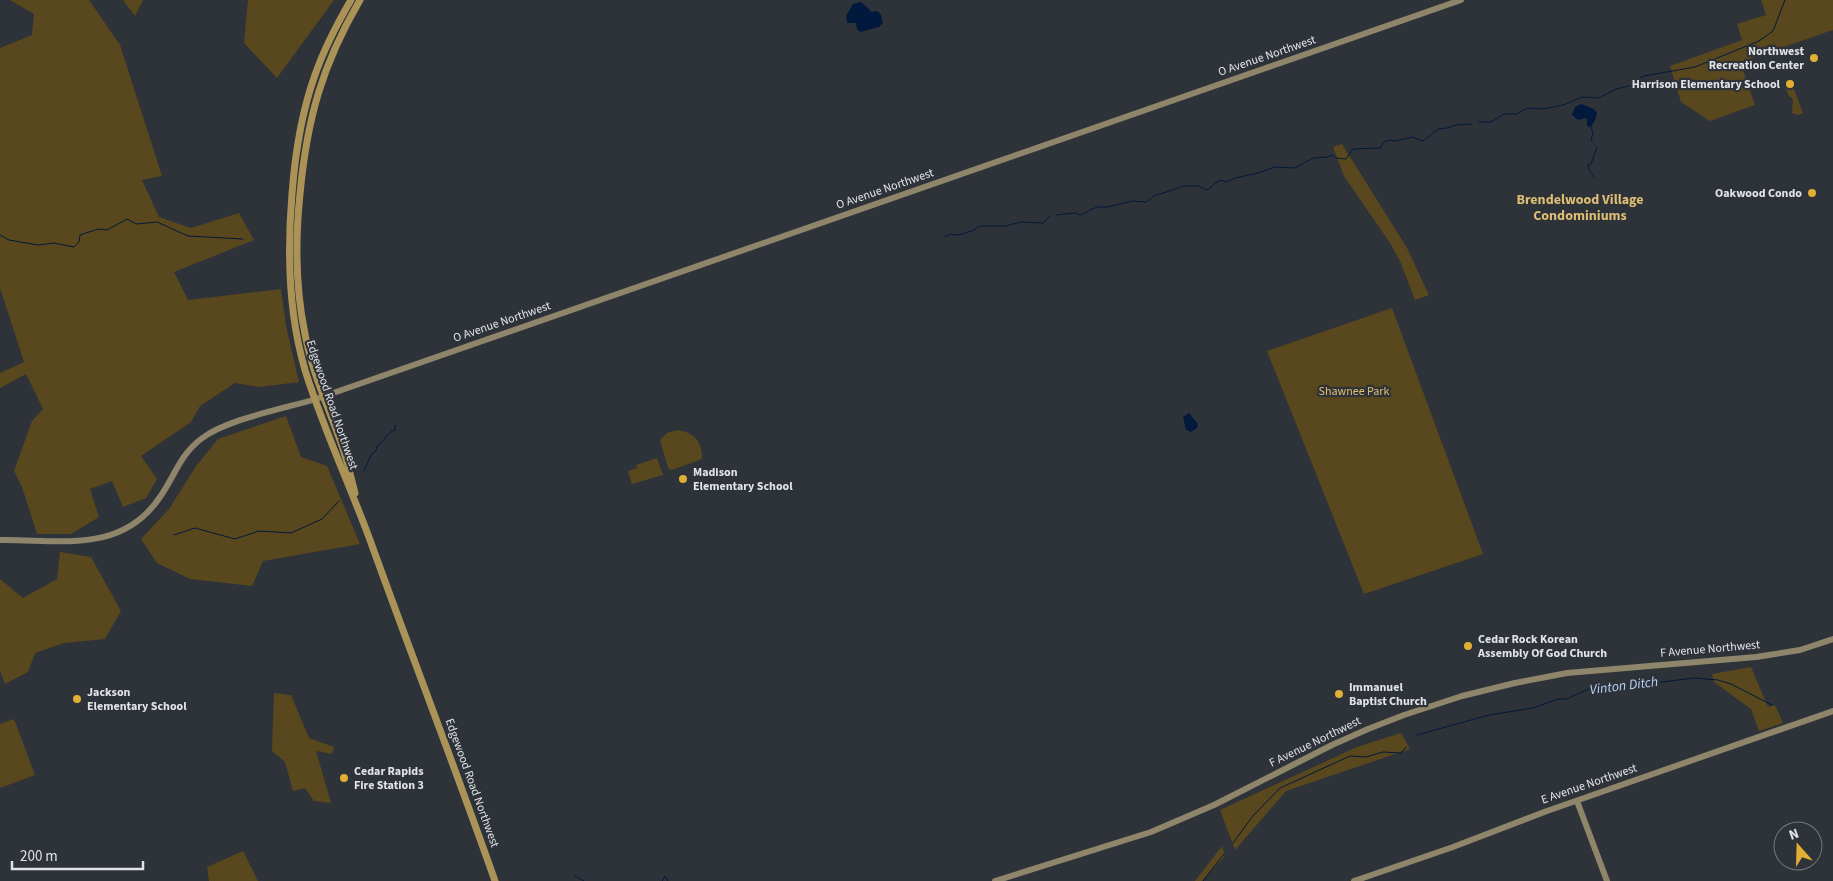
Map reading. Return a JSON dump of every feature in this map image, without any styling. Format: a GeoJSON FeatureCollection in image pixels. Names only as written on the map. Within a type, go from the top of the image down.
{"type":"FeatureCollection","features":[{"type":"Feature","properties":{"kind":"main road","name":"Edgewood Road Northwest"},"geometry":{"type":"LineString","coordinates":[[319,397],[305,369],[297,336],[291,300],[288,231],[294,168],[303,116],[314,78],[336,26],[351,0]]}},
{"type":"Feature","properties":{"kind":"main road","name":"Edgewood Road Northwest"},"geometry":{"type":"LineString","coordinates":[[360,0],[344,28],[316,96],[306,136],[299,203],[296,262],[299,298],[319,397],[364,525],[496,881]]}},
{"type":"Feature","properties":{"kind":"street","name":"O Avenue Northwest"},"geometry":{"type":"LineString","coordinates":[[0,540],[83,541],[94,540],[121,532],[141,519],[154,505],[181,459],[202,438],[225,426],[319,397],[1461,0]]}},
{"type":"Feature","properties":{"kind":"street","name":"F Avenue Northwest"},"geometry":{"type":"LineString","coordinates":[[995,881],[1151,832],[1206,808],[1368,729],[1462,696],[1567,673],[1756,657],[1800,650],[1833,639]]}},
{"type":"Feature","properties":{"kind":"street","name":"E Avenue Northwest"},"geometry":{"type":"LineString","coordinates":[[1354,881],[1468,842],[1516,822],[1833,712]]}},
{"type":"Feature","properties":{"kind":"street"},"geometry":{"type":"LineString","coordinates":[[1577,801],[1607,881]]}},
{"type":"Feature","properties":{"kind":"green space"},"geometry":{"type":"Polygon","coordinates":[[[10,0],[89,0],[120,45],[162,176],[142,180],[159,217],[191,228],[239,213],[254,240],[174,272],[188,300],[281,289],[286,326],[299,382],[259,387],[235,383],[200,406],[191,422],[141,456],[157,479],[146,498],[123,507],[112,481],[90,489],[99,517],[71,534],[37,534],[22,487],[14,471],[32,421],[43,409],[26,374],[0,388],[0,373],[24,362],[0,288],[0,48],[32,35],[34,14],[10,0]]]}},
{"type":"Feature","properties":{"kind":"green space"},"geometry":{"type":"Polygon","coordinates":[[[123,0],[143,0],[135,16],[123,0]]]}},
{"type":"Feature","properties":{"kind":"green space"},"geometry":{"type":"Polygon","coordinates":[[[248,0],[334,0],[277,78],[244,43],[248,0]]]}},
{"type":"Feature","properties":{"kind":"green space"},"geometry":{"type":"Polygon","coordinates":[[[1761,0],[1833,0],[1833,30],[1740,62],[1755,105],[1710,121],[1681,102],[1670,66],[1742,40],[1737,24],[1766,15],[1761,0]]]}},
{"type":"Feature","properties":{"kind":"green space"},"geometry":{"type":"Polygon","coordinates":[[[1792,84],[1803,113],[1798,115],[1792,113],[1793,99],[1789,96],[1786,89],[1788,85],[1792,84]]]}},
{"type":"Feature","properties":{"kind":"green space"},"geometry":{"type":"Polygon","coordinates":[[[1342,144],[1407,248],[1429,295],[1415,300],[1400,261],[1390,243],[1344,176],[1333,147],[1342,144]]]}},
{"type":"Feature","properties":{"kind":"green space","name":"Shawnee Park"},"geometry":{"type":"Polygon","coordinates":[[[1392,308],[1483,554],[1364,594],[1267,351],[1392,308]]]}},
{"type":"Feature","properties":{"kind":"green space"},"geometry":{"type":"Polygon","coordinates":[[[286,416],[301,457],[327,466],[360,544],[263,561],[252,586],[190,579],[157,563],[141,539],[169,509],[196,466],[218,439],[286,416]]]}},
{"type":"Feature","properties":{"kind":"green space"},"geometry":{"type":"Polygon","coordinates":[[[678,430],[689,433],[696,439],[701,448],[702,459],[672,470],[668,468],[660,440],[667,433],[678,430]]]}},
{"type":"Feature","properties":{"kind":"green space"},"geometry":{"type":"Polygon","coordinates":[[[657,458],[663,475],[632,484],[628,471],[637,468],[636,465],[657,458]]]}},
{"type":"Feature","properties":{"kind":"green space"},"geometry":{"type":"Polygon","coordinates":[[[60,552],[91,557],[121,611],[105,639],[64,643],[35,653],[28,672],[5,684],[0,670],[0,579],[23,598],[57,579],[60,552]]]}},
{"type":"Feature","properties":{"kind":"green space"},"geometry":{"type":"Polygon","coordinates":[[[1751,667],[1768,707],[1775,705],[1783,723],[1759,731],[1751,709],[1714,682],[1712,674],[1751,667]]]}},
{"type":"Feature","properties":{"kind":"green space"},"geometry":{"type":"Polygon","coordinates":[[[274,693],[291,695],[309,738],[334,747],[332,754],[316,751],[331,803],[314,801],[305,788],[293,791],[285,762],[272,751],[274,693]]]}},
{"type":"Feature","properties":{"kind":"green space"},"geometry":{"type":"Polygon","coordinates":[[[14,719],[35,775],[0,788],[0,724],[14,719]]]}},
{"type":"Feature","properties":{"kind":"green space"},"geometry":{"type":"Polygon","coordinates":[[[1401,733],[1410,749],[1286,791],[1235,850],[1220,810],[1357,747],[1401,733]]]}},
{"type":"Feature","properties":{"kind":"green space"},"geometry":{"type":"Polygon","coordinates":[[[1222,846],[1225,856],[1202,881],[1195,881],[1222,846]]]}},
{"type":"Feature","properties":{"kind":"green space"},"geometry":{"type":"Polygon","coordinates":[[[243,851],[258,881],[209,881],[207,867],[243,851]]]}},
{"type":"Feature","properties":{"kind":"water"},"geometry":{"type":"Polygon","coordinates":[[[861,2],[872,12],[877,11],[881,15],[883,23],[879,27],[860,32],[857,29],[856,23],[847,23],[846,16],[853,4],[861,2]]]}},
{"type":"Feature","properties":{"kind":"water"},"geometry":{"type":"Polygon","coordinates":[[[1581,104],[1594,109],[1597,113],[1591,127],[1587,126],[1587,118],[1578,120],[1572,115],[1575,107],[1581,104]]]}},
{"type":"Feature","properties":{"kind":"water"},"geometry":{"type":"Polygon","coordinates":[[[1189,413],[1198,424],[1197,428],[1191,432],[1186,430],[1183,417],[1189,413]]]}},
{"type":"Feature","properties":{"kind":"waterway"},"geometry":{"type":"LineString","coordinates":[[1479,122],[1491,122],[1504,114],[1517,114],[1527,108],[1542,109],[1563,105],[1582,97],[1599,98],[1616,89],[1629,86],[1635,80],[1644,76],[1695,67],[1759,41],[1773,31],[1785,0]]}},
{"type":"Feature","properties":{"kind":"waterway"},"geometry":{"type":"LineString","coordinates":[[1056,215],[1075,213],[1080,215],[1097,207],[1108,207],[1132,201],[1146,202],[1154,196],[1184,186],[1198,186],[1207,190],[1220,180],[1227,182],[1275,167],[1295,168],[1313,158],[1332,155],[1336,158],[1346,159],[1353,149],[1380,148],[1384,142],[1389,140],[1395,141],[1412,137],[1423,141],[1438,129],[1471,124]]}},
{"type":"Feature","properties":{"kind":"waterway"},"geometry":{"type":"LineString","coordinates":[[1591,127],[1592,141]]}},
{"type":"Feature","properties":{"kind":"waterway"},"geometry":{"type":"LineString","coordinates":[[1594,177],[1588,165],[1591,164],[1597,147]]}},
{"type":"Feature","properties":{"kind":"waterway"},"geometry":{"type":"LineString","coordinates":[[945,237],[950,234],[959,235],[980,226],[1005,226],[1021,222],[1043,223],[1050,216]]}},
{"type":"Feature","properties":{"kind":"waterway"},"geometry":{"type":"LineString","coordinates":[[0,235],[9,240],[38,245],[54,243],[74,247],[79,242],[80,235],[98,229],[107,230],[127,219],[136,224],[157,222],[188,236],[243,239]]}},
{"type":"Feature","properties":{"kind":"waterway"},"geometry":{"type":"LineString","coordinates":[[364,471],[377,446],[395,430],[395,425]]}},
{"type":"Feature","properties":{"kind":"waterway"},"geometry":{"type":"LineString","coordinates":[[174,535],[195,528],[235,539],[259,531],[291,533],[322,519],[339,501]]}},
{"type":"Feature","properties":{"kind":"waterway","name":"Vinton Ditch"},"geometry":{"type":"LineString","coordinates":[[1417,735],[1489,715],[1533,708],[1558,699],[1566,699],[1589,689],[1694,678],[1718,680],[1731,684],[1772,705]]}},
{"type":"Feature","properties":{"kind":"waterway","name":"Vinton Ditch"},"geometry":{"type":"LineString","coordinates":[[1233,843],[1252,817],[1280,788],[1350,756],[1366,757],[1383,752],[1400,753],[1406,747]]}},
{"type":"Feature","properties":{"kind":"waterway","name":"Vinton Ditch"},"geometry":{"type":"LineString","coordinates":[[1203,881],[1224,854]]}},
{"type":"Feature","properties":{"kind":"waterway"},"geometry":{"type":"LineString","coordinates":[[575,876],[584,881]]}},
{"type":"Feature","properties":{"kind":"waterway"},"geometry":{"type":"LineString","coordinates":[[662,881],[665,876],[668,881]]}},
{"type":"Feature","properties":{"kind":"place","name":"Northwest Recreation Center"},"geometry":{"type":"Point","coordinates":[1814,58]}},
{"type":"Feature","properties":{"kind":"place","name":"Harrison Elementary School"},"geometry":{"type":"Point","coordinates":[1790,84]}},
{"type":"Feature","properties":{"kind":"place","name":"Oakwood Condo"},"geometry":{"type":"Point","coordinates":[1812,193]}},
{"type":"Feature","properties":{"kind":"place","name":"Madison Elementary School"},"geometry":{"type":"Point","coordinates":[683,479]}},
{"type":"Feature","properties":{"kind":"place","name":"Cedar Rock Korean Assembly Of God Church"},"geometry":{"type":"Point","coordinates":[1468,646]}},
{"type":"Feature","properties":{"kind":"place","name":"Immanuel Baptist Church"},"geometry":{"type":"Point","coordinates":[1339,694]}},
{"type":"Feature","properties":{"kind":"place","name":"Jackson Elementary School"},"geometry":{"type":"Point","coordinates":[77,699]}},
{"type":"Feature","properties":{"kind":"place","name":"Cedar Rapids Fire Station 3"},"geometry":{"type":"Point","coordinates":[344,778]}},
{"type":"Feature","properties":{"kind":"district","name":"Brendelwood Village Condominiums"},"geometry":{"type":"Point","coordinates":[1580,208]}}]}
